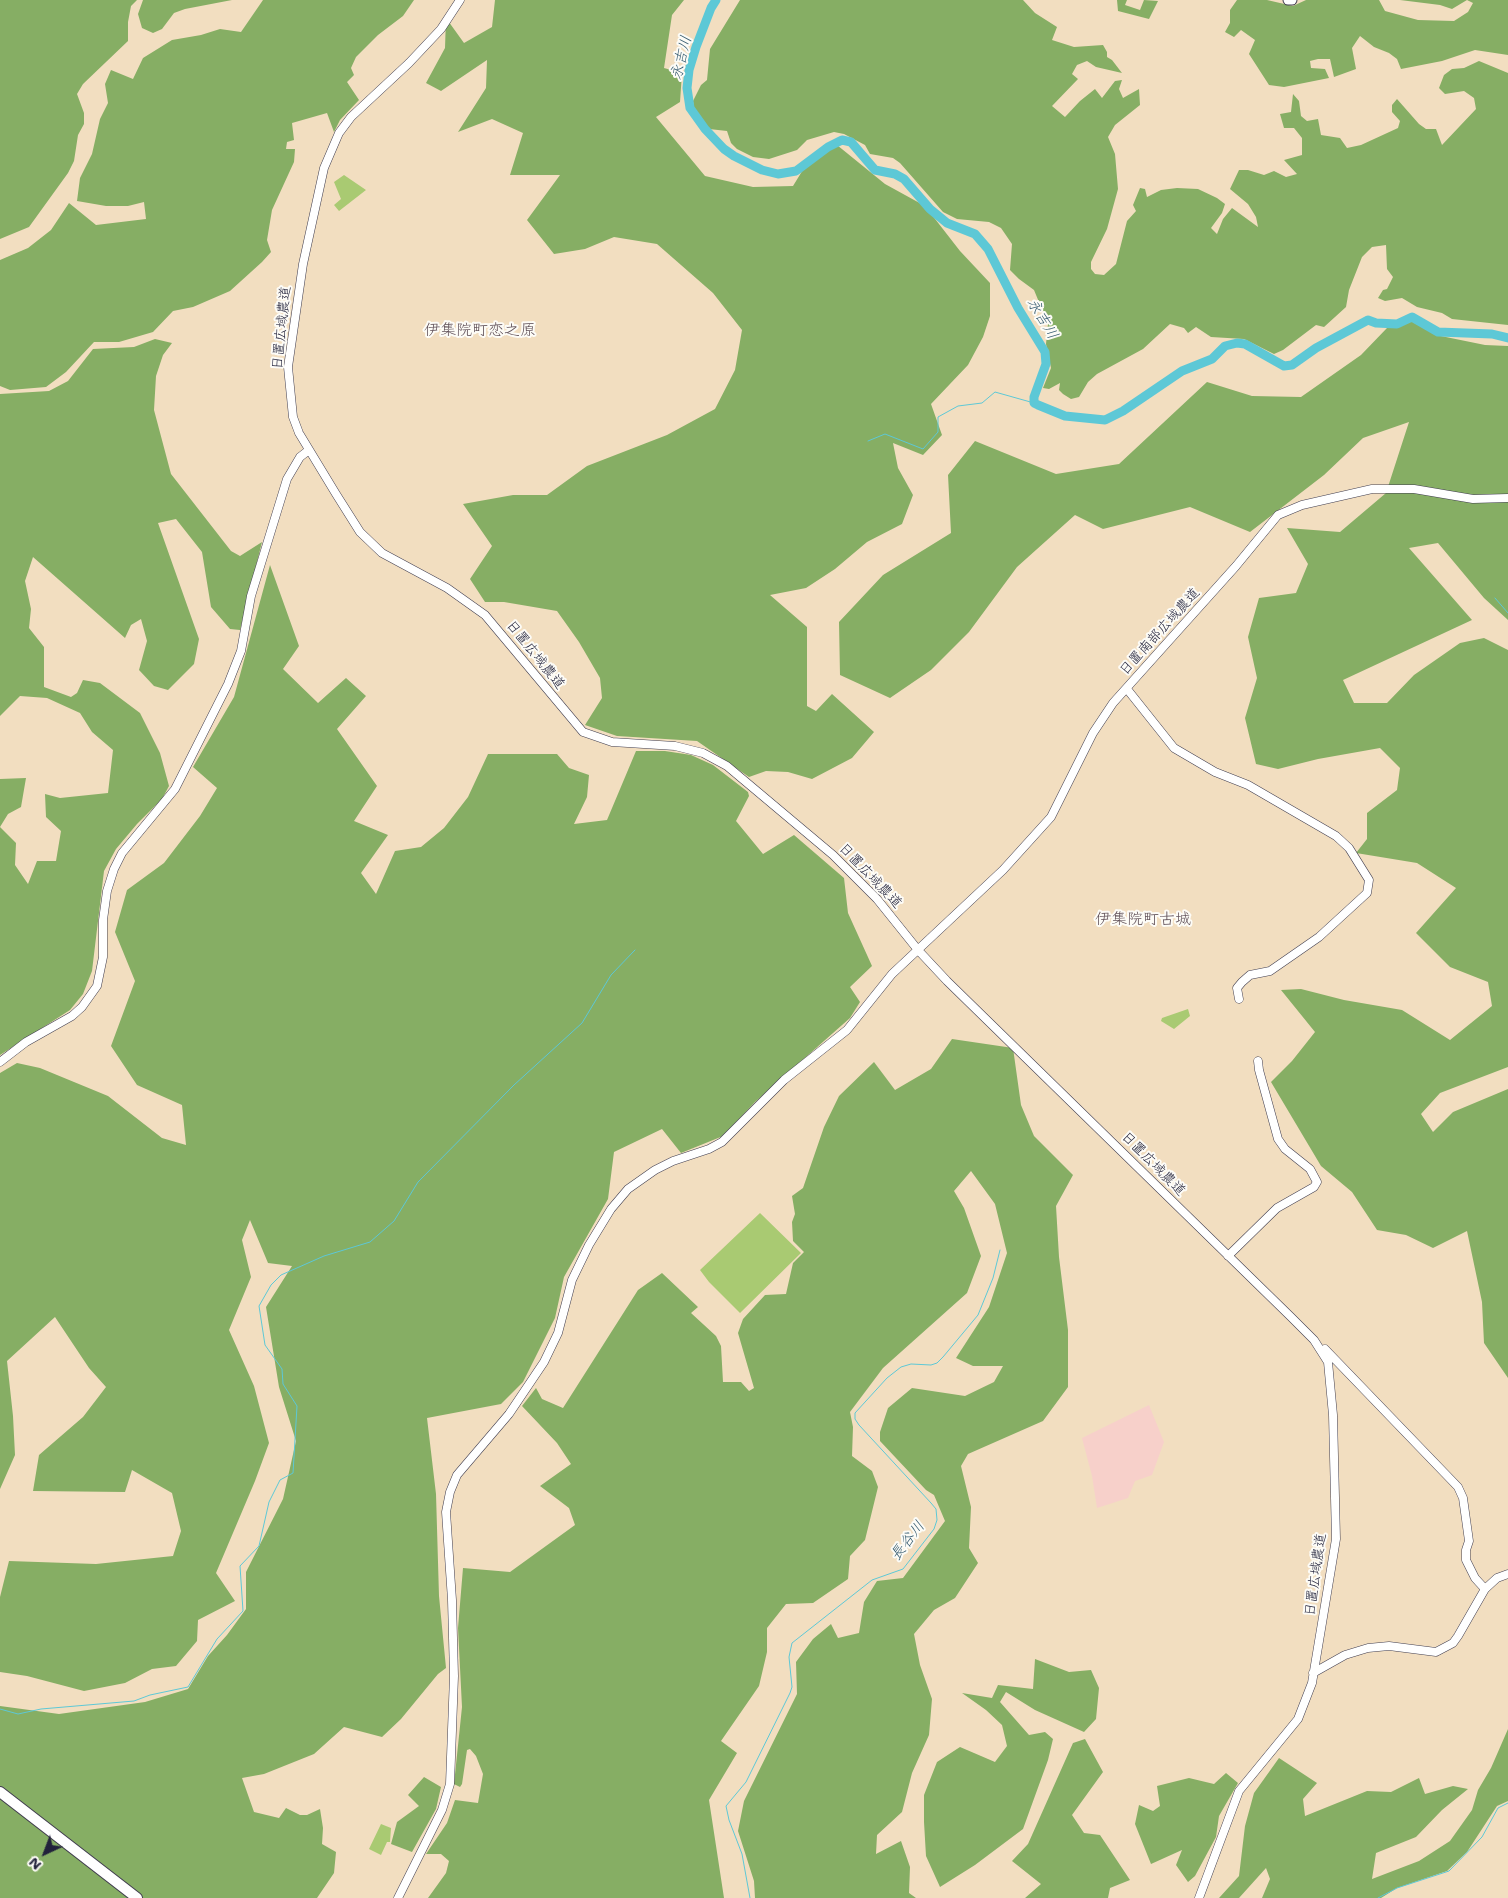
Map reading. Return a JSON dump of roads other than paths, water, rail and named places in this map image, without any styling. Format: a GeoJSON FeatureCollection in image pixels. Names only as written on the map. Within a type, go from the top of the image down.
{"type":"FeatureCollection","features":[{"type":"Feature","properties":{"kind":"highway"},"geometry":{"type":"LineString","coordinates":[[0,1792],[136,1898]]}},
{"type":"Feature","properties":{"kind":"street","name":"日置広域農道"},"geometry":{"type":"LineString","coordinates":[[460,0],[440,29],[409,63],[351,117],[336,140],[324,168],[303,264],[288,367],[294,417],[299,433],[360,532],[400,565],[447,588],[485,614],[583,732],[612,742],[691,749],[727,766],[842,862],[877,899],[918,950],[998,1032],[1314,1340],[1332,1361],[1458,1487],[1463,1498],[1469,1541],[1466,1560],[1475,1578],[1485,1589]]}},
{"type":"Feature","properties":{"kind":"street"},"geometry":{"type":"LineString","coordinates":[[0,1062],[26,1042],[72,1016],[82,1007],[97,986],[103,957],[103,920],[107,891],[114,869],[122,853],[175,789],[228,684],[242,651],[251,596],[287,479],[300,457],[309,450]]}},
{"type":"Feature","properties":{"kind":"street","name":"日置南部広域農道"},"geometry":{"type":"LineString","coordinates":[[398,1898],[442,1810],[450,1784],[454,1676],[452,1600],[446,1512],[450,1492],[457,1475],[510,1414],[544,1362],[558,1333],[572,1280],[602,1222],[621,1197],[638,1181],[663,1165],[709,1149],[722,1142],[784,1080],[847,1030],[885,982],[1003,870],[1051,817],[1093,733],[1113,703],[1236,566],[1263,530],[1285,510],[1372,489],[1414,489],[1473,499],[1508,498]]}},
{"type":"Feature","properties":{"kind":"street"},"geometry":{"type":"LineString","coordinates":[[1126,689],[1174,748],[1215,772],[1248,785],[1336,836],[1348,848],[1369,880],[1366,893],[1345,915],[1314,941],[1270,971],[1250,975],[1242,982],[1237,988],[1239,999]]}},
{"type":"Feature","properties":{"kind":"street"},"geometry":{"type":"LineString","coordinates":[[1228,1256],[1277,1208],[1314,1187],[1317,1182],[1310,1169],[1285,1149],[1278,1140],[1258,1061]]}},
{"type":"Feature","properties":{"kind":"street","name":"日置広域農道"},"geometry":{"type":"LineString","coordinates":[[1199,1898],[1239,1791],[1298,1719],[1309,1694],[1336,1539],[1332,1361]]}},
{"type":"Feature","properties":{"kind":"street"},"geometry":{"type":"LineString","coordinates":[[1313,1673],[1337,1659],[1368,1648],[1389,1646],[1436,1652],[1453,1643],[1485,1589],[1497,1578],[1508,1574]]}},
{"type":"Feature","properties":{"kind":"waterway","name":"永吉川"},"geometry":{"type":"LineString","coordinates":[[716,0],[696,47],[689,70],[687,88],[690,108],[705,129],[724,149],[734,156],[762,170],[778,174],[796,171],[828,147],[842,140],[851,142],[875,170],[895,174],[904,179],[930,209],[947,223],[975,234],[988,249],[1018,308],[1045,352],[1046,364],[1034,397],[1034,403],[1038,405],[1065,416],[1105,420],[1123,411],[1182,371],[1212,359],[1225,346],[1237,343],[1245,344],[1284,366],[1292,365],[1316,348],[1368,320],[1376,323],[1397,324],[1412,317],[1438,332],[1492,334],[1508,338]]}},
{"type":"Feature","properties":{"kind":"waterway"},"geometry":{"type":"LineString","coordinates":[[868,441],[885,434],[923,449],[938,432],[938,417],[958,406],[982,403],[995,392],[1034,403]]}},
{"type":"Feature","properties":{"kind":"waterway"},"geometry":{"type":"LineString","coordinates":[[1495,598],[1508,613]]}},
{"type":"Feature","properties":{"kind":"waterway"},"geometry":{"type":"LineString","coordinates":[[0,1709],[18,1714],[41,1709],[134,1701],[150,1695],[188,1687],[217,1639],[243,1611],[240,1566],[259,1546],[269,1502],[280,1480],[293,1473],[297,1406],[283,1384],[282,1369],[265,1345],[259,1306],[271,1285],[281,1275],[324,1256],[370,1242],[394,1221],[418,1182],[514,1085],[582,1023],[611,975],[635,950]]}},
{"type":"Feature","properties":{"kind":"waterway","name":"長谷川"},"geometry":{"type":"LineString","coordinates":[[750,1898],[742,1854],[729,1820],[726,1806],[746,1782],[790,1693],[792,1687],[789,1657],[792,1643],[872,1580],[903,1569],[934,1529],[937,1520],[936,1509],[859,1425],[855,1419],[855,1413],[887,1378],[901,1367],[911,1364],[931,1365],[937,1363],[943,1357],[978,1315],[993,1278],[1000,1250]]}},
{"type":"Feature","properties":{"kind":"waterway"},"geometry":{"type":"LineString","coordinates":[[1378,1898],[1397,1888],[1449,1871],[1482,1837],[1498,1808],[1508,1803]]}},
{"type":"Feature","properties":{"kind":"district","name":"伊集院町恋之原"},"geometry":{"type":"Point","coordinates":[480,331]}},
{"type":"Feature","properties":{"kind":"district","name":"伊集院町古城"},"geometry":{"type":"Point","coordinates":[1143,920]}}]}
